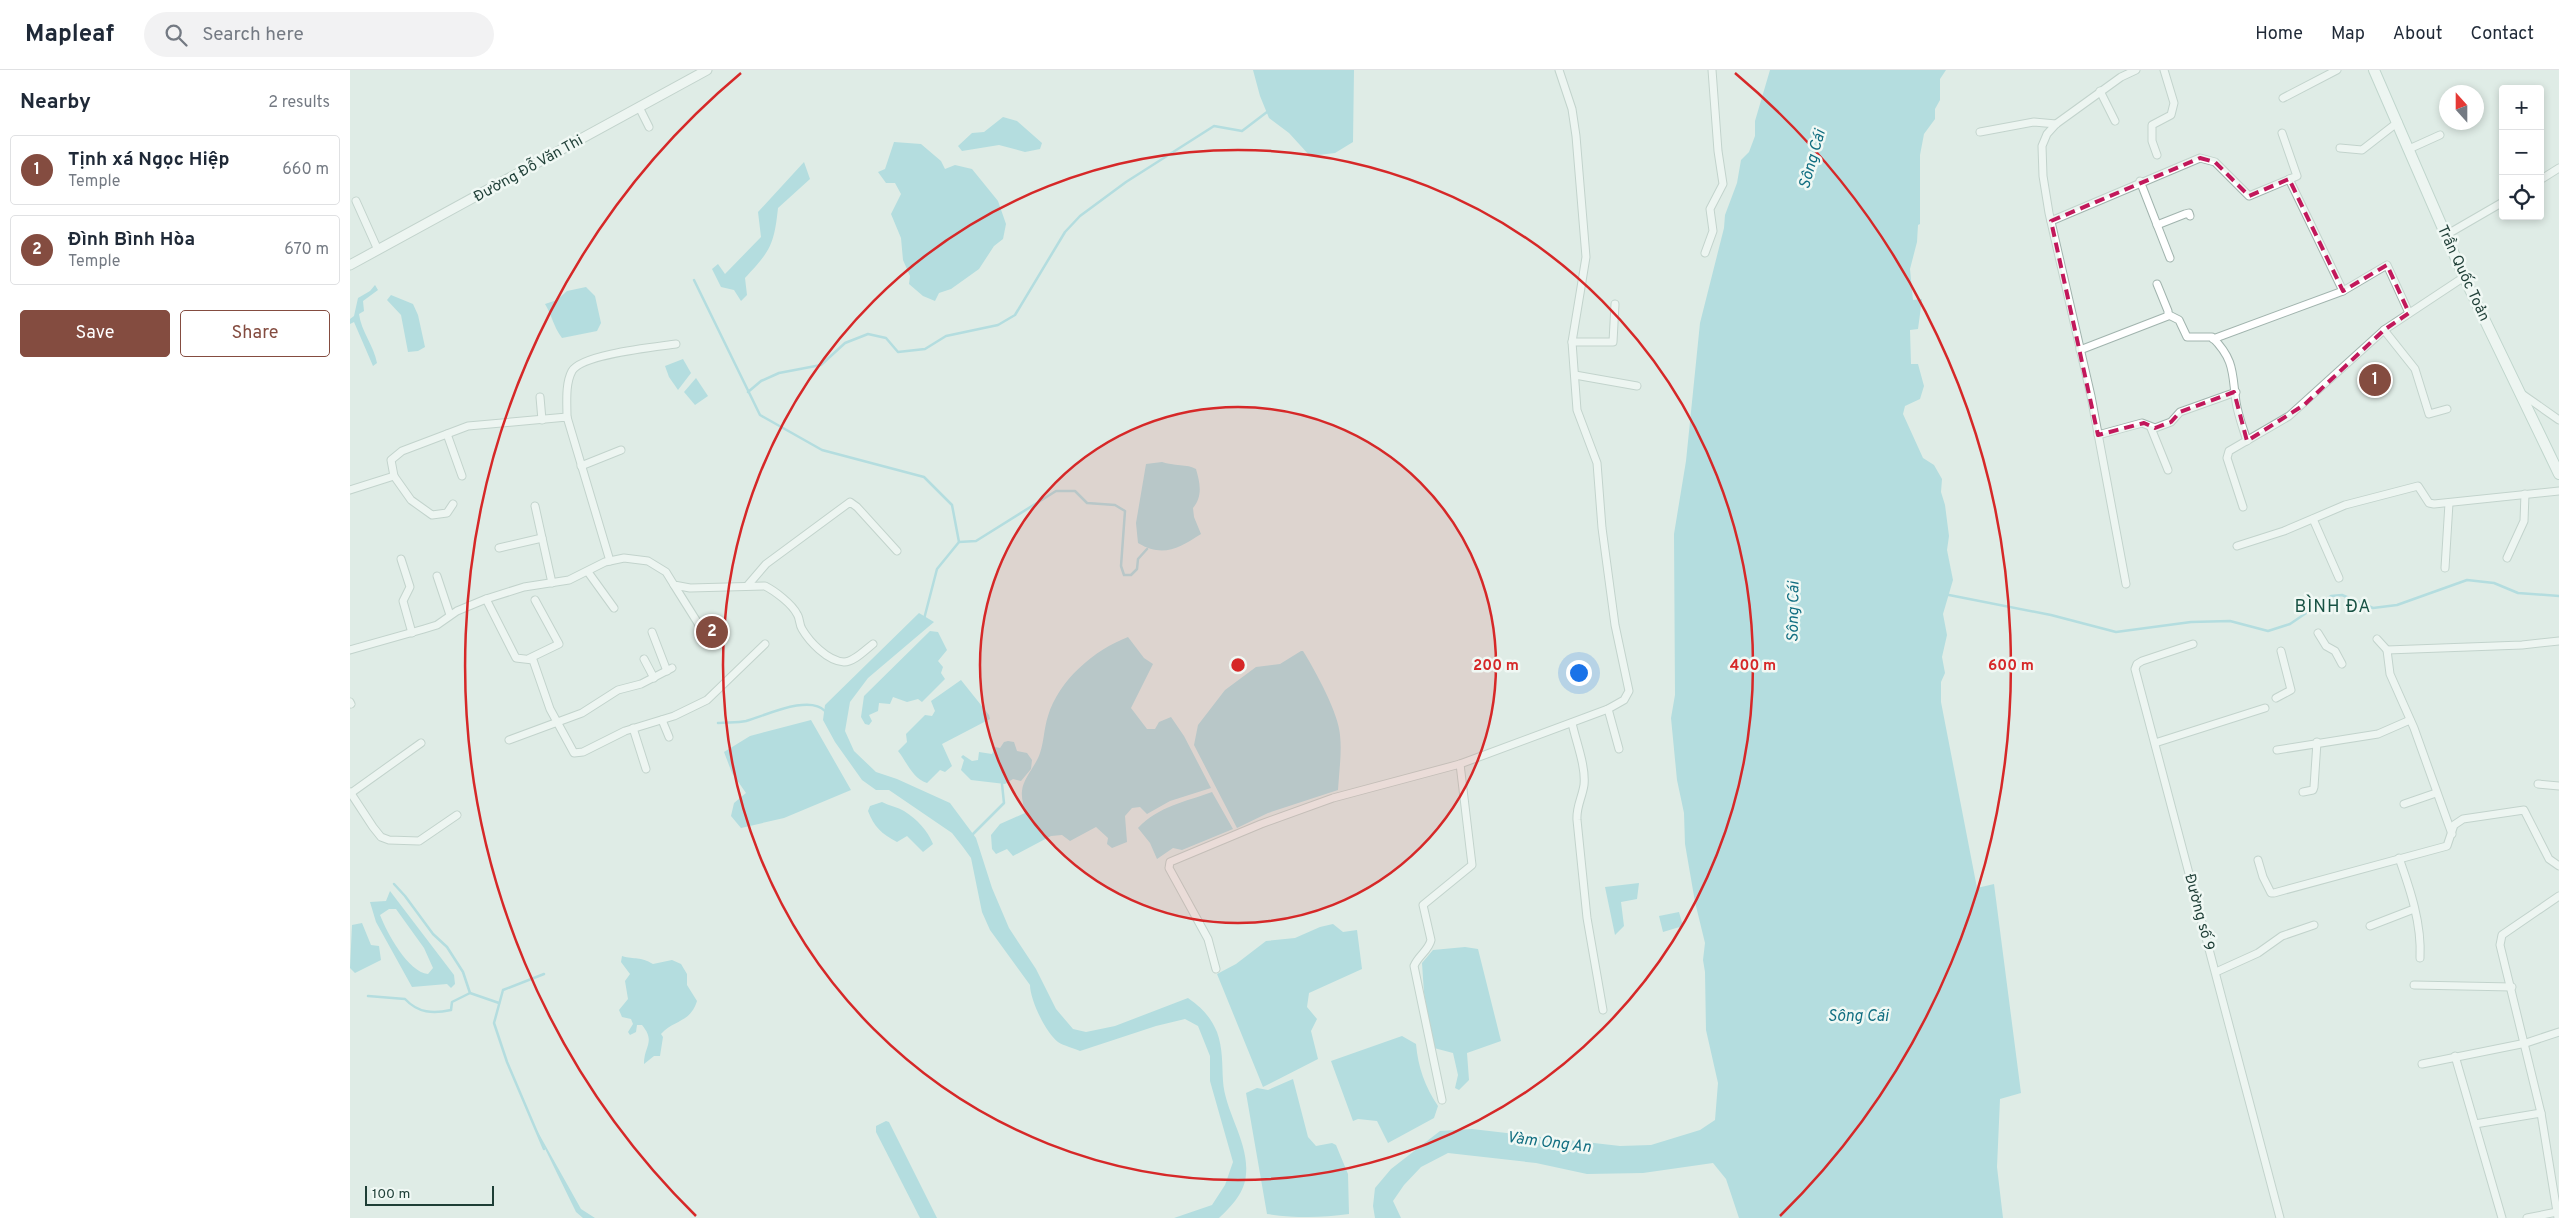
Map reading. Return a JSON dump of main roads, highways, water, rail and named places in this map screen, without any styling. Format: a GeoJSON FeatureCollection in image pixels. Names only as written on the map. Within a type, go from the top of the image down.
{"type":"FeatureCollection","features":[{"type":"Feature","properties":{"kind":"main road","name":"Trần Quốc Toản"},"geometry":{"type":"LineString","coordinates":[[2374,70],[2464,276],[2559,474]]}},
{"type":"Feature","properties":{"kind":"water"},"geometry":{"type":"Polygon","coordinates":[[[1253,70],[1354,70],[1353,142],[1335,153],[1310,156],[1289,133],[1269,118],[1260,96],[1253,70]]]}},
{"type":"Feature","properties":{"kind":"water","name":"Sông Cái"},"geometry":{"type":"Polygon","coordinates":[[[1770,70],[1946,70],[1940,79],[1940,100],[1935,109],[1935,119],[1924,134],[1920,155],[1920,224],[1918,225],[1917,242],[1910,269],[1913,300],[1922,299],[1918,329],[1910,330],[1911,364],[1918,364],[1924,386],[1920,399],[1905,406],[1903,414],[1923,458],[1934,465],[1942,479],[1941,492],[1945,505],[1949,536],[1947,550],[1953,580],[1943,614],[1947,635],[1942,657],[1945,673],[1941,682],[1941,702],[1977,888],[1994,884],[2021,1093],[2000,1099],[1997,1167],[2003,1218],[1739,1218],[1726,1179],[1713,1163],[1643,1173],[1587,1174],[1536,1163],[1448,1153],[1421,1167],[1404,1185],[1393,1201],[1401,1218],[1375,1218],[1373,1206],[1375,1188],[1391,1169],[1440,1131],[1472,1129],[1620,1146],[1651,1145],[1700,1130],[1715,1120],[1718,1083],[1706,1030],[1703,960],[1705,943],[1695,902],[1685,844],[1684,813],[1677,780],[1671,718],[1675,695],[1674,534],[1686,461],[1700,323],[1724,228],[1725,215],[1737,183],[1741,160],[1749,152],[1755,136],[1755,121],[1770,70]]]}},
{"type":"Feature","properties":{"kind":"water"},"geometry":{"type":"Polygon","coordinates":[[[1003,117],[1017,121],[1042,143],[1040,149],[1025,152],[999,145],[962,151],[958,146],[972,133],[984,132],[1003,117]]]}},
{"type":"Feature","properties":{"kind":"water"},"geometry":{"type":"Polygon","coordinates":[[[894,142],[921,144],[941,161],[945,169],[955,165],[972,169],[998,201],[1006,224],[1003,239],[994,246],[979,269],[951,289],[939,293],[935,301],[923,296],[909,284],[910,276],[903,260],[901,238],[891,214],[901,194],[895,183],[886,183],[878,172],[885,169],[894,142]]]}},
{"type":"Feature","properties":{"kind":"water"},"geometry":{"type":"Polygon","coordinates":[[[804,162],[810,179],[778,208],[772,240],[765,254],[745,278],[747,295],[741,301],[734,290],[721,287],[712,269],[718,264],[725,274],[761,237],[758,212],[804,162]]]}},
{"type":"Feature","properties":{"kind":"water"},"geometry":{"type":"Polygon","coordinates":[[[375,285],[378,290],[363,301],[364,311],[359,314],[377,363],[373,366],[354,322],[350,324],[350,319],[354,316],[358,298],[370,291],[375,285]]]}},
{"type":"Feature","properties":{"kind":"water"},"geometry":{"type":"Polygon","coordinates":[[[586,287],[595,296],[601,323],[597,331],[562,338],[545,304],[557,300],[567,291],[586,287]]]}},
{"type":"Feature","properties":{"kind":"water"},"geometry":{"type":"Polygon","coordinates":[[[391,295],[413,304],[418,315],[425,347],[418,351],[408,352],[401,315],[387,300],[391,295]]]}},
{"type":"Feature","properties":{"kind":"water"},"geometry":{"type":"Polygon","coordinates":[[[683,359],[691,373],[678,390],[669,377],[665,366],[683,359]]]}},
{"type":"Feature","properties":{"kind":"water"},"geometry":{"type":"Polygon","coordinates":[[[696,378],[708,396],[695,405],[684,392],[696,378]]]}},
{"type":"Feature","properties":{"kind":"water"},"geometry":{"type":"Polygon","coordinates":[[[1162,462],[1189,466],[1196,469],[1199,494],[1193,508],[1194,517],[1201,534],[1178,547],[1155,550],[1138,543],[1136,523],[1146,464],[1162,462]]]}},
{"type":"Feature","properties":{"kind":"water"},"geometry":{"type":"Polygon","coordinates":[[[919,613],[934,622],[868,678],[850,702],[845,731],[854,751],[876,772],[897,779],[950,803],[976,838],[992,888],[1009,928],[1036,969],[1056,1009],[1073,1029],[1086,1032],[1115,1026],[1188,998],[1208,1017],[1219,1038],[1225,1093],[1241,1139],[1246,1162],[1243,1187],[1233,1204],[1219,1218],[1174,1218],[1212,1205],[1225,1185],[1233,1162],[1210,1081],[1210,1056],[1198,1026],[1185,1019],[1156,1026],[1080,1051],[1063,1045],[1053,1038],[1039,1016],[1030,985],[990,930],[982,912],[971,858],[952,833],[889,790],[876,790],[862,780],[835,742],[823,720],[825,705],[919,613]]]}},
{"type":"Feature","properties":{"kind":"water"},"geometry":{"type":"Polygon","coordinates":[[[930,631],[938,632],[947,650],[938,661],[943,667],[941,673],[945,679],[922,702],[918,699],[907,702],[893,697],[890,704],[879,703],[878,711],[869,715],[872,721],[869,725],[865,724],[861,717],[864,696],[930,631]]]}},
{"type":"Feature","properties":{"kind":"water"},"geometry":{"type":"Polygon","coordinates":[[[1128,637],[1144,658],[1153,664],[1131,708],[1147,729],[1155,729],[1159,722],[1171,717],[1184,736],[1211,788],[1170,801],[1147,814],[1140,807],[1132,808],[1125,816],[1127,842],[1112,848],[1107,844],[1108,838],[1096,827],[1070,841],[1062,835],[1051,836],[1013,856],[1007,849],[996,854],[992,849],[991,835],[1000,824],[1025,813],[1022,796],[1023,786],[1038,758],[1048,716],[1060,690],[1079,668],[1091,658],[1128,637]]]}},
{"type":"Feature","properties":{"kind":"water"},"geometry":{"type":"Polygon","coordinates":[[[1303,651],[1320,680],[1339,726],[1341,749],[1338,790],[1268,813],[1237,828],[1194,745],[1198,725],[1225,690],[1256,667],[1280,664],[1303,651]]]}},
{"type":"Feature","properties":{"kind":"water"},"geometry":{"type":"Polygon","coordinates":[[[961,680],[989,715],[990,719],[942,744],[952,766],[945,772],[940,770],[927,783],[914,774],[898,751],[907,742],[906,734],[925,715],[932,716],[935,711],[931,701],[961,680]]]}},
{"type":"Feature","properties":{"kind":"water"},"geometry":{"type":"Polygon","coordinates":[[[811,720],[851,790],[784,818],[741,828],[731,816],[734,803],[746,793],[732,773],[724,752],[750,736],[811,720]]]}},
{"type":"Feature","properties":{"kind":"water"},"geometry":{"type":"Polygon","coordinates":[[[1004,742],[1014,742],[1017,751],[1027,753],[1032,760],[1031,769],[1021,781],[1013,779],[1005,784],[971,780],[961,770],[964,760],[961,757],[963,755],[972,761],[978,760],[979,752],[992,754],[995,747],[1000,748],[1004,742]]]}},
{"type":"Feature","properties":{"kind":"water"},"geometry":{"type":"Polygon","coordinates":[[[1212,792],[1233,829],[1182,850],[1173,848],[1157,859],[1150,843],[1138,828],[1155,814],[1212,792]]]}},
{"type":"Feature","properties":{"kind":"water"},"geometry":{"type":"Polygon","coordinates":[[[882,802],[902,810],[913,818],[922,826],[933,844],[923,852],[907,836],[897,842],[883,833],[876,826],[868,811],[870,806],[882,802]]]}},
{"type":"Feature","properties":{"kind":"water"},"geometry":{"type":"Polygon","coordinates":[[[1639,883],[1637,899],[1621,902],[1624,926],[1615,935],[1605,887],[1639,883]]]}},
{"type":"Feature","properties":{"kind":"water"},"geometry":{"type":"Polygon","coordinates":[[[390,891],[454,975],[455,984],[451,988],[447,984],[412,987],[376,922],[370,902],[386,901],[390,891]],[[389,909],[380,915],[383,923],[406,959],[420,972],[428,974],[433,968],[424,948],[396,909],[389,909]]]}},
{"type":"Feature","properties":{"kind":"water"},"geometry":{"type":"Polygon","coordinates":[[[1679,912],[1683,926],[1663,932],[1659,916],[1679,912]]]}},
{"type":"Feature","properties":{"kind":"water"},"geometry":{"type":"Polygon","coordinates":[[[362,923],[371,945],[379,946],[381,960],[355,973],[350,968],[352,925],[362,923]]]}},
{"type":"Feature","properties":{"kind":"water"},"geometry":{"type":"Polygon","coordinates":[[[1333,924],[1343,932],[1357,930],[1362,969],[1309,993],[1307,1007],[1317,1019],[1311,1031],[1318,1059],[1263,1087],[1217,974],[1236,964],[1266,941],[1295,938],[1320,927],[1333,924]]]}},
{"type":"Feature","properties":{"kind":"water"},"geometry":{"type":"Polygon","coordinates":[[[1465,947],[1478,949],[1501,1041],[1467,1053],[1469,1080],[1459,1090],[1455,1088],[1458,1075],[1453,1053],[1434,1048],[1424,993],[1422,963],[1433,950],[1465,947]]]}},
{"type":"Feature","properties":{"kind":"water"},"geometry":{"type":"Polygon","coordinates":[[[622,956],[641,959],[653,964],[672,960],[681,964],[687,974],[687,985],[697,1001],[686,1017],[661,1034],[663,1037],[660,1056],[654,1056],[644,1064],[649,1040],[646,1031],[642,1025],[637,1025],[636,1032],[630,1035],[628,1032],[633,1024],[631,1019],[622,1017],[619,1010],[628,999],[625,981],[630,974],[621,962],[622,956]]]}},
{"type":"Feature","properties":{"kind":"water"},"geometry":{"type":"Polygon","coordinates":[[[1402,1036],[1416,1044],[1418,1061],[1423,1076],[1429,1092],[1438,1106],[1434,1118],[1388,1143],[1377,1121],[1358,1119],[1353,1121],[1331,1061],[1402,1036]]]}},
{"type":"Feature","properties":{"kind":"water"},"geometry":{"type":"Polygon","coordinates":[[[1293,1079],[1308,1137],[1316,1146],[1332,1143],[1336,1145],[1348,1174],[1349,1214],[1308,1217],[1267,1214],[1246,1093],[1257,1088],[1268,1090],[1293,1079]]]}},
{"type":"Feature","properties":{"kind":"water"},"geometry":{"type":"Polygon","coordinates":[[[530,1118],[581,1209],[595,1218],[583,1218],[576,1212],[530,1118]]]}},
{"type":"Feature","properties":{"kind":"water"},"geometry":{"type":"Polygon","coordinates":[[[886,1121],[889,1122],[937,1218],[920,1218],[876,1132],[876,1126],[886,1121]]]}},
{"type":"Feature","properties":{"kind":"waterway"},"geometry":{"type":"LineString","coordinates":[[748,392],[761,381],[779,373],[821,365],[845,343],[868,334],[886,338],[898,352],[925,349],[946,336],[998,325],[1015,315],[1065,232],[1080,216],[1126,182],[1214,126],[1242,131],[1267,112]]}},
{"type":"Feature","properties":{"kind":"waterway"},"geometry":{"type":"LineString","coordinates":[[694,280],[760,415],[822,450],[924,477],[952,505],[959,542],[937,569],[924,619]]}},
{"type":"Feature","properties":{"kind":"waterway"},"geometry":{"type":"LineString","coordinates":[[959,542],[976,541],[1056,491],[1075,491],[1087,503],[1115,505],[1125,511],[1121,566],[1124,575],[1131,575],[1137,569],[1138,559],[1147,549]]}},
{"type":"Feature","properties":{"kind":"waterway"},"geometry":{"type":"LineString","coordinates":[[1949,595],[2051,615],[2116,632],[2191,622],[2230,621],[2268,631],[2290,624],[2331,596],[2342,595],[2373,608],[2397,605],[2467,580],[2494,583],[2518,593],[2559,596]]}},
{"type":"Feature","properties":{"kind":"waterway"},"geometry":{"type":"LineString","coordinates":[[718,723],[746,721],[798,705],[818,706],[825,711]]}},
{"type":"Feature","properties":{"kind":"waterway"},"geometry":{"type":"LineString","coordinates":[[971,836],[1004,803],[1002,784]]}},
{"type":"Feature","properties":{"kind":"waterway"},"geometry":{"type":"LineString","coordinates":[[394,884],[433,934],[447,947],[463,972],[470,993],[499,1003]]}},
{"type":"Feature","properties":{"kind":"waterway"},"geometry":{"type":"LineString","coordinates":[[544,974],[503,990],[494,1023],[507,1062],[544,1149]]}},
{"type":"Feature","properties":{"kind":"waterway"},"geometry":{"type":"LineString","coordinates":[[368,996],[405,999],[421,1010],[438,1012],[451,1010],[452,1002],[470,993]]}},
{"type":"Feature","properties":{"kind":"place","name":"Tịnh xá Ngọc Hiệp"},"geometry":{"type":"Point","coordinates":[2375,380]}},
{"type":"Feature","properties":{"kind":"place","name":"Đình Bình Hòa"},"geometry":{"type":"Point","coordinates":[712,632]}},
{"type":"Feature","properties":{"kind":"district","name":"BÌNH ĐA"},"geometry":{"type":"Point","coordinates":[2333,606]}},
{"type":"Feature","properties":{"kind":"water label","name":"Vàm Ong An"},"geometry":{"type":"Point","coordinates":[1549,1141]}}]}
